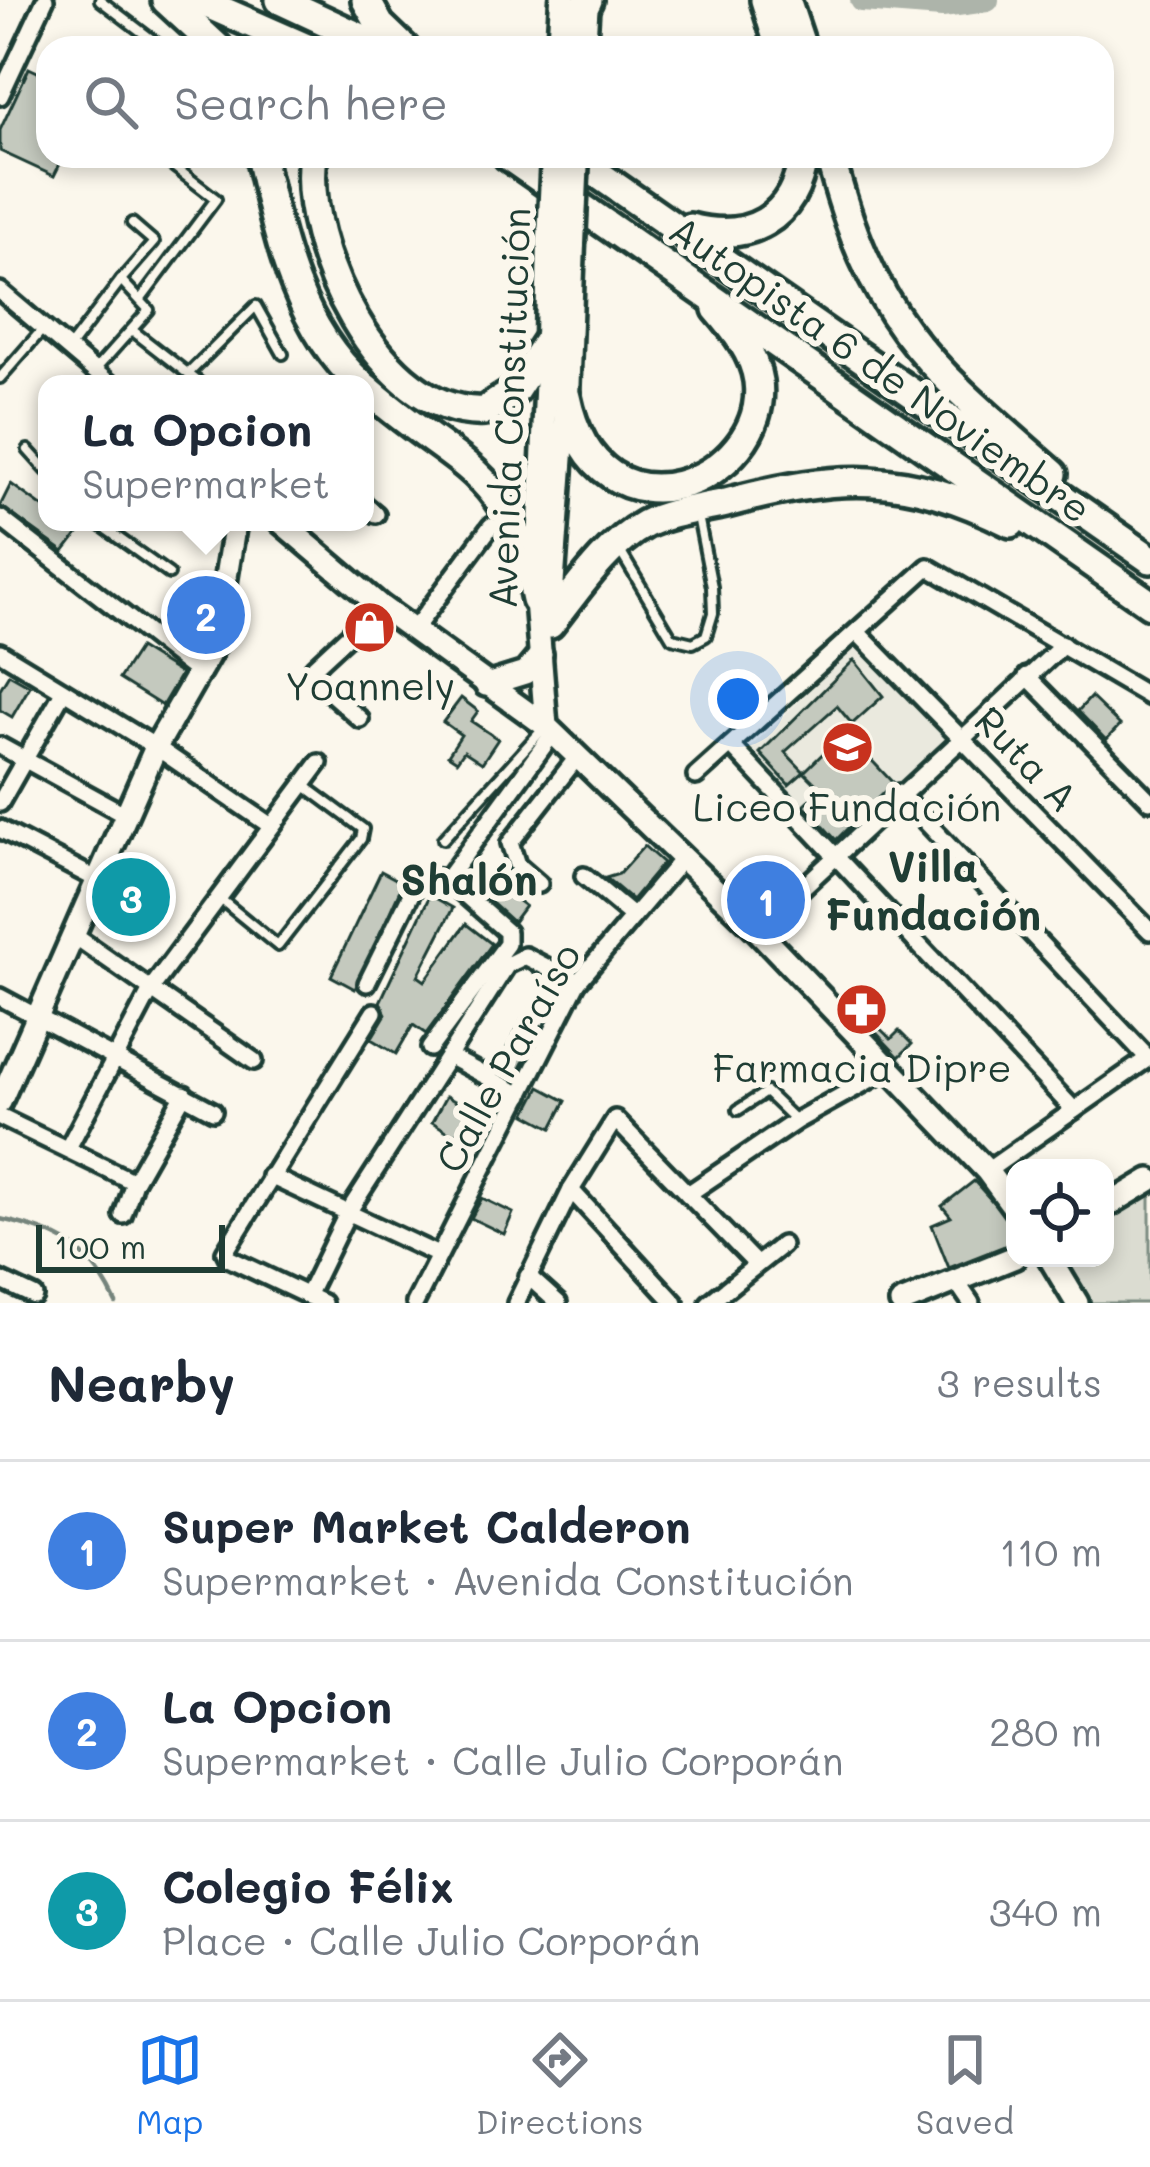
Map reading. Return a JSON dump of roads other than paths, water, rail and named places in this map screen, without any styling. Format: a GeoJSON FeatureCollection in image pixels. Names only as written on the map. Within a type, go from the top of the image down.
{"type":"FeatureCollection","features":[{"type":"Feature","properties":{"kind":"highway"},"geometry":{"type":"LineString","coordinates":[[166,0],[205,36]]}},
{"type":"Feature","properties":{"kind":"highway"},"geometry":{"type":"LineString","coordinates":[[198,0],[280,36]]}},
{"type":"Feature","properties":{"kind":"highway"},"geometry":{"type":"LineString","coordinates":[[280,0],[357,36]]}},
{"type":"Feature","properties":{"kind":"highway"},"geometry":{"type":"LineString","coordinates":[[366,0],[391,36]]}},
{"type":"Feature","properties":{"kind":"highway"},"geometry":{"type":"LineString","coordinates":[[766,0],[776,36]]}},
{"type":"Feature","properties":{"kind":"highway"},"geometry":{"type":"LineString","coordinates":[[787,0],[798,36]]}},
{"type":"Feature","properties":{"kind":"highway"},"geometry":{"type":"LineString","coordinates":[[263,168],[276,227],[307,318],[333,359],[351,375]]}},
{"type":"Feature","properties":{"kind":"highway"},"geometry":{"type":"LineString","coordinates":[[312,168],[311,193],[326,254],[373,348],[415,389],[444,405],[473,412],[495,407],[514,392],[548,340]]}},
{"type":"Feature","properties":{"kind":"highway","name":"Autopista 6 de Noviembre"},"geometry":{"type":"LineString","coordinates":[[526,168],[1150,604]]}},
{"type":"Feature","properties":{"kind":"highway","name":"Autopista 6 de Noviembre"},"geometry":{"type":"LineString","coordinates":[[592,168],[1148,557]]}},
{"type":"Feature","properties":{"kind":"highway"},"geometry":{"type":"LineString","coordinates":[[674,223],[722,236],[761,226],[789,196],[799,168]]}},
{"type":"Feature","properties":{"kind":"highway"},"geometry":{"type":"LineString","coordinates":[[833,168],[845,215],[883,302],[914,347],[1148,557]]}},
{"type":"Feature","properties":{"kind":"highway"},"geometry":{"type":"LineString","coordinates":[[566,397],[572,424],[593,463],[632,484],[672,488],[729,455],[750,426],[758,383],[745,346],[700,287]]}},
{"type":"Feature","properties":{"kind":"highway"},"geometry":{"type":"LineString","coordinates":[[374,394],[469,465],[494,491],[520,532],[543,612],[647,523],[832,479],[920,488],[959,498],[1022,528],[1150,616]]}},
{"type":"Feature","properties":{"kind":"main road"},"geometry":{"type":"LineString","coordinates":[[565,36],[581,1]]}},
{"type":"Feature","properties":{"kind":"main road"},"geometry":{"type":"LineString","coordinates":[[581,1],[582,36]]}},
{"type":"Feature","properties":{"kind":"main road","name":"Avenida Constitución"},"geometry":{"type":"LineString","coordinates":[[549,731],[537,662],[566,397],[555,168]]}},
{"type":"Feature","properties":{"kind":"main road"},"geometry":{"type":"LineString","coordinates":[[561,241],[572,168]]}},
{"type":"Feature","properties":{"kind":"main road","name":"Avenida Constitución"},"geometry":{"type":"LineString","coordinates":[[543,612],[548,340],[561,241]]}},
{"type":"Feature","properties":{"kind":"main road"},"geometry":{"type":"LineString","coordinates":[[0,1102],[156,747],[195,670],[215,644],[234,531]]}},
{"type":"Feature","properties":{"kind":"main road"},"geometry":{"type":"LineString","coordinates":[[292,531],[380,606],[549,731],[757,930],[891,1068],[1006,1197]]}},
{"type":"Feature","properties":{"kind":"main road"},"geometry":{"type":"LineString","coordinates":[[486,685],[512,680],[537,662]]}},
{"type":"Feature","properties":{"kind":"main road"},"geometry":{"type":"LineString","coordinates":[[1114,1202],[1150,1180]]}},
{"type":"Feature","properties":{"kind":"main road"},"geometry":{"type":"LineString","coordinates":[[901,1303],[1006,1261]]}},
{"type":"Feature","properties":{"kind":"main road"},"geometry":{"type":"LineString","coordinates":[[1055,1267],[1077,1303]]}},
{"type":"Feature","properties":{"kind":"street"},"geometry":{"type":"LineString","coordinates":[[0,96],[45,0]]}},
{"type":"Feature","properties":{"kind":"street"},"geometry":{"type":"LineString","coordinates":[[0,291],[99,375]]}},
{"type":"Feature","properties":{"kind":"street"},"geometry":{"type":"LineString","coordinates":[[0,518],[195,670]]}},
{"type":"Feature","properties":{"kind":"street"},"geometry":{"type":"LineString","coordinates":[[413,631],[490,526]]}},
{"type":"Feature","properties":{"kind":"street"},"geometry":{"type":"LineString","coordinates":[[696,776],[932,567],[1150,697]]}},
{"type":"Feature","properties":{"kind":"street"},"geometry":{"type":"LineString","coordinates":[[360,719],[313,674],[380,606]]}},
{"type":"Feature","properties":{"kind":"street","name":"Ruta A"},"geometry":{"type":"LineString","coordinates":[[857,632],[1150,931]]}},
{"type":"Feature","properties":{"kind":"street"},"geometry":{"type":"LineString","coordinates":[[757,930],[1063,645]]}},
{"type":"Feature","properties":{"kind":"street"},"geometry":{"type":"LineString","coordinates":[[0,652],[156,747],[271,826]]}},
{"type":"Feature","properties":{"kind":"street"},"geometry":{"type":"LineString","coordinates":[[1028,676],[1150,802]]}},
{"type":"Feature","properties":{"kind":"street"},"geometry":{"type":"LineString","coordinates":[[0,803],[63,692]]}},
{"type":"Feature","properties":{"kind":"street"},"geometry":{"type":"LineString","coordinates":[[447,879],[549,731]]}},
{"type":"Feature","properties":{"kind":"street"},"geometry":{"type":"LineString","coordinates":[[730,745],[1074,1110]]}},
{"type":"Feature","properties":{"kind":"street"},"geometry":{"type":"LineString","coordinates":[[0,746],[26,756],[126,815]]}},
{"type":"Feature","properties":{"kind":"street"},"geometry":{"type":"LineString","coordinates":[[539,884],[517,865],[510,843],[575,760]]}},
{"type":"Feature","properties":{"kind":"street"},"geometry":{"type":"LineString","coordinates":[[69,1146],[153,986],[319,763]]}},
{"type":"Feature","properties":{"kind":"street"},"geometry":{"type":"LineString","coordinates":[[899,794],[1149,1058],[987,1171]]}},
{"type":"Feature","properties":{"kind":"street"},"geometry":{"type":"LineString","coordinates":[[0,830],[96,879]]}},
{"type":"Feature","properties":{"kind":"street","name":"Calle Paraíso"},"geometry":{"type":"LineString","coordinates":[[415,1303],[577,983],[682,859]]}},
{"type":"Feature","properties":{"kind":"street"},"geometry":{"type":"LineString","coordinates":[[367,983],[420,876],[447,879],[507,932],[507,944],[430,1048]]}},
{"type":"Feature","properties":{"kind":"street"},"geometry":{"type":"LineString","coordinates":[[584,876],[632,915]]}},
{"type":"Feature","properties":{"kind":"street"},"geometry":{"type":"LineString","coordinates":[[72,934],[153,986],[254,1061]]}},
{"type":"Feature","properties":{"kind":"street"},"geometry":{"type":"LineString","coordinates":[[374,1012],[225,1252],[228,1258],[315,1299],[347,1214],[514,959],[535,959],[577,983]]}},
{"type":"Feature","properties":{"kind":"street"},"geometry":{"type":"LineString","coordinates":[[0,997],[213,1111]]}},
{"type":"Feature","properties":{"kind":"street"},"geometry":{"type":"LineString","coordinates":[[450,1057],[521,1095]]}},
{"type":"Feature","properties":{"kind":"street"},"geometry":{"type":"LineString","coordinates":[[688,1193],[796,1121],[891,1068]]}},
{"type":"Feature","properties":{"kind":"street"},"geometry":{"type":"LineString","coordinates":[[123,1215],[134,1182],[184,1094]]}},
{"type":"Feature","properties":{"kind":"street"},"geometry":{"type":"LineString","coordinates":[[0,1117],[69,1146],[134,1182]]}},
{"type":"Feature","properties":{"kind":"street"},"geometry":{"type":"LineString","coordinates":[[515,1303],[612,1120],[619,1120],[756,1264]]}},
{"type":"Feature","properties":{"kind":"street"},"geometry":{"type":"LineString","coordinates":[[270,1176],[436,1254]]}},
{"type":"Feature","properties":{"kind":"street"},"geometry":{"type":"LineString","coordinates":[[571,1190],[675,1303]]}},
{"type":"Feature","properties":{"kind":"street"},"geometry":{"type":"LineString","coordinates":[[709,1303],[782,1245]]}},
{"type":"Feature","properties":{"kind":"street"},"geometry":{"type":"LineString","coordinates":[[528,1276],[558,1303]]}},
{"type":"Feature","properties":{"kind":"street"},"geometry":{"type":"LineString","coordinates":[[0,1280],[34,1296]]}},
{"type":"Feature","properties":{"kind":"street"},"geometry":{"type":"LineString","coordinates":[[956,1281],[971,1303]]}},
{"type":"Feature","properties":{"kind":"lane"},"geometry":{"type":"LineString","coordinates":[[100,0],[147,36]]}},
{"type":"Feature","properties":{"kind":"lane"},"geometry":{"type":"LineString","coordinates":[[142,299],[216,199],[179,168]]}},
{"type":"Feature","properties":{"kind":"lane"},"geometry":{"type":"LineString","coordinates":[[73,343],[154,242],[131,223]]}},
{"type":"Feature","properties":{"kind":"lane"},"geometry":{"type":"LineString","coordinates":[[94,371],[149,310],[122,280]]}},
{"type":"Feature","properties":{"kind":"lane"},"geometry":{"type":"LineString","coordinates":[[132,330],[189,373],[256,306],[283,354]]}},
{"type":"Feature","properties":{"kind":"lane"},"geometry":{"type":"LineString","coordinates":[[0,378],[42,330]]}},
{"type":"Feature","properties":{"kind":"lane"},"geometry":{"type":"LineString","coordinates":[[28,450],[38,461]]}},
{"type":"Feature","properties":{"kind":"lane"},"geometry":{"type":"LineString","coordinates":[[616,545],[672,638],[693,644],[706,637],[713,614],[697,510]]}},
{"type":"Feature","properties":{"kind":"lane"},"geometry":{"type":"LineString","coordinates":[[109,531],[169,574]]}},
{"type":"Feature","properties":{"kind":"lane"},"geometry":{"type":"LineString","coordinates":[[443,839],[549,731]]}},
{"type":"Feature","properties":{"kind":"lane"},"geometry":{"type":"LineString","coordinates":[[218,896],[278,946],[348,857],[363,829],[303,785]]}},
{"type":"Feature","properties":{"kind":"lane"},"geometry":{"type":"LineString","coordinates":[[738,1110],[766,1092],[796,1121]]}},
{"type":"Feature","properties":{"kind":"waterway"},"geometry":{"type":"LineString","coordinates":[[862,0],[942,6],[987,0]]}},
{"type":"Feature","properties":{"kind":"waterway"},"geometry":{"type":"LineString","coordinates":[[0,1219],[39,1229],[70,1244],[95,1268],[116,1303]]}},
{"type":"Feature","properties":{"kind":"place","name":"La Opcion"},"geometry":{"type":"Point","coordinates":[206,615]}},
{"type":"Feature","properties":{"kind":"place","name":"Yoannely"},"geometry":{"type":"Point","coordinates":[370,627]}},
{"type":"Feature","properties":{"kind":"place","name":"Liceo Fundación"},"geometry":{"type":"Point","coordinates":[847,748]}},
{"type":"Feature","properties":{"kind":"place","name":"Colegio Félix"},"geometry":{"type":"Point","coordinates":[131,897]}},
{"type":"Feature","properties":{"kind":"place","name":"Super Market Calderon"},"geometry":{"type":"Point","coordinates":[766,900]}},
{"type":"Feature","properties":{"kind":"place","name":"Farmacia Dipre"},"geometry":{"type":"Point","coordinates":[862,1009]}},
{"type":"Feature","properties":{"kind":"district","name":"Shalón"},"geometry":{"type":"Point","coordinates":[469,878]}},
{"type":"Feature","properties":{"kind":"district","name":"Villa Fundación"},"geometry":{"type":"Point","coordinates":[933,889]}}]}
